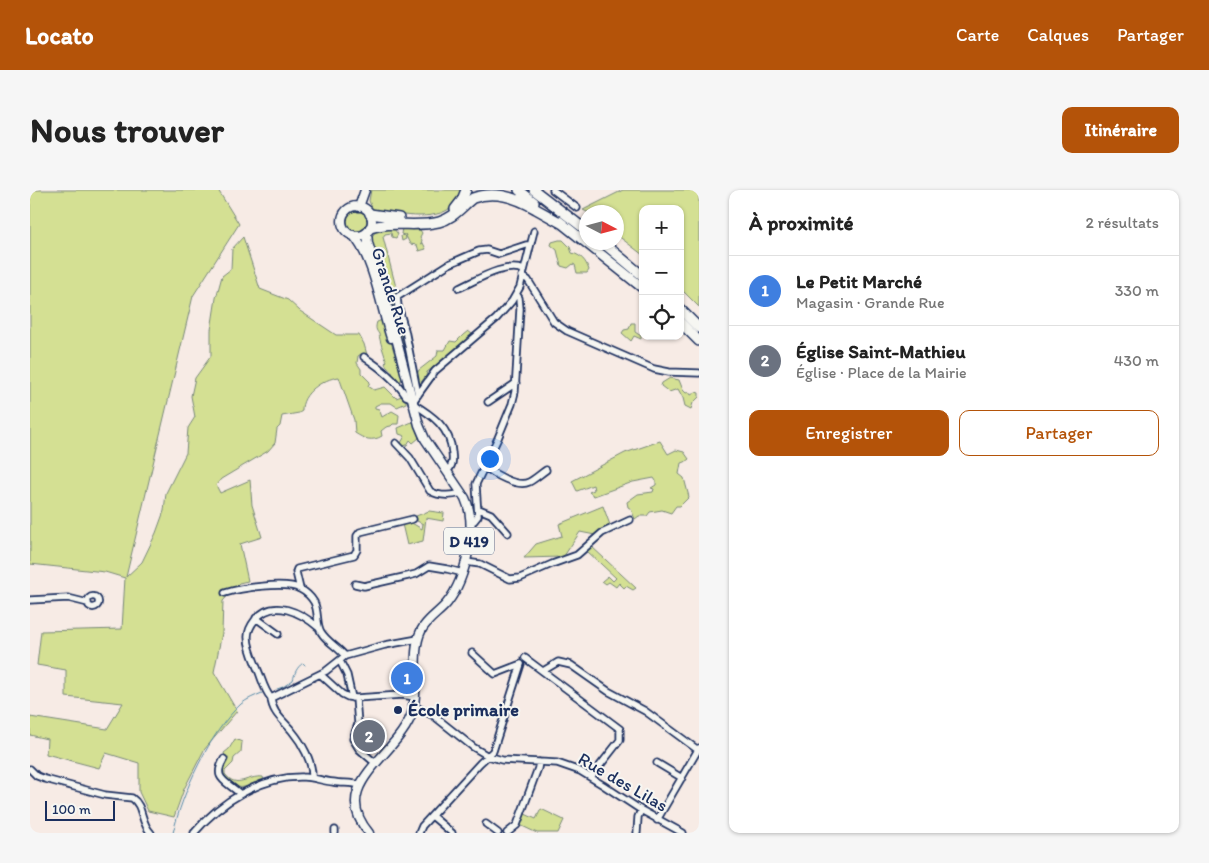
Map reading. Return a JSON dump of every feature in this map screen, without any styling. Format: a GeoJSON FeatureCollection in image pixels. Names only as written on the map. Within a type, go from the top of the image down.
{"type":"FeatureCollection","features":[{"type":"Feature","properties":{"kind":"highway"},"geometry":{"type":"LineString","coordinates":[[370,214],[394,218],[441,216],[458,205],[466,190]]}},
{"type":"Feature","properties":{"kind":"highway"},"geometry":{"type":"LineString","coordinates":[[519,190],[639,285]]}},
{"type":"Feature","properties":{"kind":"highway"},"geometry":{"type":"LineString","coordinates":[[534,190],[579,225]]}},
{"type":"Feature","properties":{"kind":"highway"},"geometry":{"type":"LineString","coordinates":[[368,230],[385,224],[429,224],[441,222],[453,216],[479,194],[496,191],[513,195],[563,224]]}},
{"type":"Feature","properties":{"kind":"highway"},"geometry":{"type":"LineString","coordinates":[[612,250],[639,273]]}},
{"type":"Feature","properties":{"kind":"highway"},"geometry":{"type":"LineString","coordinates":[[684,313],[699,328]]}},
{"type":"Feature","properties":{"kind":"highway"},"geometry":{"type":"LineString","coordinates":[[684,326],[699,341]]}},
{"type":"Feature","properties":{"kind":"main road"},"geometry":{"type":"LineString","coordinates":[[359,207],[365,190]]}},
{"type":"Feature","properties":{"kind":"main road"},"geometry":{"type":"LineString","coordinates":[[359,207],[366,209],[370,214],[372,222],[368,230],[359,236],[353,236],[345,230],[343,218],[348,210],[359,207]]}},
{"type":"Feature","properties":{"kind":"main road","name":"Grande Rue"},"geometry":{"type":"LineString","coordinates":[[368,230],[368,243],[388,306],[399,357]]}},
{"type":"Feature","properties":{"kind":"main road","name":"Grande Rue"},"geometry":{"type":"LineString","coordinates":[[353,236],[359,242],[366,259],[399,357]]}},
{"type":"Feature","properties":{"kind":"main road","name":"D 419"},"geometry":{"type":"LineString","coordinates":[[359,785],[400,735],[410,718],[414,703],[418,639],[425,624],[446,605],[456,591],[466,562],[471,522],[469,508],[462,493],[425,439],[414,399],[399,357]]}},
{"type":"Feature","properties":{"kind":"main road"},"geometry":{"type":"LineString","coordinates":[[369,833],[359,820],[356,811],[355,800],[361,779],[397,732],[414,703]]}},
{"type":"Feature","properties":{"kind":"street"},"geometry":{"type":"LineString","coordinates":[[554,190],[577,208]]}},
{"type":"Feature","properties":{"kind":"street"},"geometry":{"type":"LineString","coordinates":[[414,399],[435,371],[496,319],[517,294],[534,231]]}},
{"type":"Feature","properties":{"kind":"street"},"geometry":{"type":"LineString","coordinates":[[414,399],[405,330],[397,297],[443,268],[479,251],[485,249],[499,254],[530,245]]}},
{"type":"Feature","properties":{"kind":"street"},"geometry":{"type":"LineString","coordinates":[[459,288],[504,268],[515,267],[528,280],[554,322],[567,331],[654,369],[669,372],[699,373]]}},
{"type":"Feature","properties":{"kind":"street"},"geometry":{"type":"LineString","coordinates":[[471,522],[478,518],[479,509],[476,484],[512,404],[516,383],[520,309],[517,294]]}},
{"type":"Feature","properties":{"kind":"street"},"geometry":{"type":"LineString","coordinates":[[364,357],[384,370],[406,396],[414,399],[448,434],[453,460],[451,467],[447,471]]}},
{"type":"Feature","properties":{"kind":"street"},"geometry":{"type":"LineString","coordinates":[[488,402],[516,383]]}},
{"type":"Feature","properties":{"kind":"street"},"geometry":{"type":"LineString","coordinates":[[396,443],[410,458],[430,490],[435,494],[462,493]]}},
{"type":"Feature","properties":{"kind":"street"},"geometry":{"type":"LineString","coordinates":[[484,466],[497,475],[521,484],[530,482],[546,470]]}},
{"type":"Feature","properties":{"kind":"street"},"geometry":{"type":"LineString","coordinates":[[479,509],[491,514],[508,533]]}},
{"type":"Feature","properties":{"kind":"street"},"geometry":{"type":"LineString","coordinates":[[300,589],[297,569],[354,554],[357,550],[357,536],[360,532],[413,519]]}},
{"type":"Feature","properties":{"kind":"street"},"geometry":{"type":"LineString","coordinates":[[466,562],[484,566],[510,579],[520,578],[577,555],[602,533],[630,520]]}},
{"type":"Feature","properties":{"kind":"street"},"geometry":{"type":"LineString","coordinates":[[355,584],[364,586],[408,576],[416,574],[429,566],[463,573]]}},
{"type":"Feature","properties":{"kind":"street"},"geometry":{"type":"LineString","coordinates":[[224,592],[240,588],[272,586],[300,589],[315,604],[319,617],[319,628]]}},
{"type":"Feature","properties":{"kind":"street"},"geometry":{"type":"LineString","coordinates":[[30,600],[68,598],[88,603]]}},
{"type":"Feature","properties":{"kind":"street"},"geometry":{"type":"LineString","coordinates":[[312,778],[312,767],[302,746],[294,733],[274,710],[271,698],[264,686],[248,639],[250,627],[256,618],[264,612],[271,609],[288,609],[299,613],[319,628],[329,641],[346,656]]}},
{"type":"Feature","properties":{"kind":"street"},"geometry":{"type":"LineString","coordinates":[[256,618],[278,634]]}},
{"type":"Feature","properties":{"kind":"street"},"geometry":{"type":"LineString","coordinates":[[271,698],[320,674],[346,656],[418,639]]}},
{"type":"Feature","properties":{"kind":"street"},"geometry":{"type":"LineString","coordinates":[[419,833],[422,826],[493,751],[521,664],[495,674],[472,653]]}},
{"type":"Feature","properties":{"kind":"street"},"geometry":{"type":"LineString","coordinates":[[525,658],[620,729],[620,740],[591,777]]}},
{"type":"Feature","properties":{"kind":"street"},"geometry":{"type":"LineString","coordinates":[[340,661],[347,675],[354,698],[358,724],[353,739],[356,746],[374,762]]}},
{"type":"Feature","properties":{"kind":"street"},"geometry":{"type":"LineString","coordinates":[[543,671],[558,662],[571,665],[608,691],[645,711],[698,749],[657,820]]}},
{"type":"Feature","properties":{"kind":"street"},"geometry":{"type":"LineString","coordinates":[[320,674],[342,694],[354,698],[402,694],[414,703]]}},
{"type":"Feature","properties":{"kind":"street","name":"Rue des Lilas"},"geometry":{"type":"LineString","coordinates":[[414,703],[488,756],[502,760],[557,763],[580,771],[640,810],[683,833]]}},
{"type":"Feature","properties":{"kind":"street"},"geometry":{"type":"LineString","coordinates":[[224,759],[219,767],[219,775],[239,794]]}},
{"type":"Feature","properties":{"kind":"street"},"geometry":{"type":"LineString","coordinates":[[507,833],[517,825],[539,762]]}},
{"type":"Feature","properties":{"kind":"street"},"geometry":{"type":"LineString","coordinates":[[657,762],[682,778]]}},
{"type":"Feature","properties":{"kind":"street"},"geometry":{"type":"LineString","coordinates":[[30,769],[37,776],[46,779],[105,795],[132,798],[139,806],[144,823],[151,833]]}},
{"type":"Feature","properties":{"kind":"street"},"geometry":{"type":"LineString","coordinates":[[194,833],[239,794],[279,780],[294,777],[312,778],[359,785]]}},
{"type":"Feature","properties":{"kind":"street"},"geometry":{"type":"LineString","coordinates":[[637,833],[640,810]]}},
{"type":"Feature","properties":{"kind":"street"},"geometry":{"type":"LineString","coordinates":[[432,816],[452,833]]}},
{"type":"Feature","properties":{"kind":"street"},"geometry":{"type":"LineString","coordinates":[[486,824],[498,833]]}},
{"type":"Feature","properties":{"kind":"green space"},"geometry":{"type":"Polygon","coordinates":[[[30,190],[218,190],[239,224],[193,296],[126,577],[142,562],[164,511],[166,493],[186,453],[188,428],[195,417],[191,396],[195,378],[211,356],[211,330],[216,298],[222,276],[231,269],[232,249],[243,237],[260,289],[288,300],[300,311],[336,335],[359,335],[367,355],[361,354],[358,356],[357,363],[361,373],[370,382],[368,386],[374,390],[385,387],[396,398],[402,396],[406,400],[406,403],[397,407],[391,403],[381,403],[375,406],[375,408],[379,409],[382,417],[392,411],[399,415],[398,424],[386,427],[381,431],[382,436],[378,438],[368,439],[355,433],[354,420],[339,377],[326,381],[314,388],[305,398],[302,411],[282,416],[280,426],[277,429],[275,443],[268,451],[221,479],[216,485],[220,493],[250,480],[252,505],[262,537],[240,544],[248,581],[239,583],[223,601],[222,633],[214,672],[237,711],[204,750],[184,789],[174,817],[148,811],[139,792],[139,763],[106,753],[99,768],[46,754],[47,739],[30,735],[30,717],[107,729],[123,703],[66,697],[66,670],[37,665],[41,631],[122,629],[125,578],[105,572],[30,564],[30,190]]]}},
{"type":"Feature","properties":{"kind":"green space"},"geometry":{"type":"Polygon","coordinates":[[[371,190],[464,190],[455,205],[445,211],[425,216],[414,216],[373,210],[369,201],[371,190]]]}},
{"type":"Feature","properties":{"kind":"green space"},"geometry":{"type":"Polygon","coordinates":[[[623,190],[699,190],[699,307],[684,292],[684,205],[639,205],[639,252],[624,240],[624,205],[593,205],[623,190]]]}},
{"type":"Feature","properties":{"kind":"green space"},"geometry":{"type":"Polygon","coordinates":[[[357,211],[364,214],[367,221],[364,228],[357,231],[350,228],[347,221],[350,214],[357,211]]]}},
{"type":"Feature","properties":{"kind":"green space"},"geometry":{"type":"Polygon","coordinates":[[[382,228],[393,228],[398,234],[396,238],[392,237],[391,233],[385,234],[383,237],[397,291],[394,297],[414,379],[415,389],[413,390],[384,286],[386,284],[381,264],[378,263],[370,239],[376,231],[382,228]]]}},
{"type":"Feature","properties":{"kind":"green space"},"geometry":{"type":"Polygon","coordinates":[[[402,228],[420,230],[422,233],[420,237],[422,240],[421,244],[423,243],[426,249],[419,251],[417,245],[410,244],[405,234],[406,239],[402,241],[401,236],[404,235],[401,234],[402,228]]]}},
{"type":"Feature","properties":{"kind":"green space"},"geometry":{"type":"Polygon","coordinates":[[[563,240],[570,247],[572,253],[583,259],[589,270],[587,273],[577,273],[573,264],[568,268],[561,266],[557,250],[551,245],[552,242],[563,240]]]}},
{"type":"Feature","properties":{"kind":"green space"},"geometry":{"type":"Polygon","coordinates":[[[382,320],[386,326],[402,377],[398,384],[393,378],[392,371],[385,363],[387,361],[376,329],[377,322],[382,320]]]}},
{"type":"Feature","properties":{"kind":"green space"},"geometry":{"type":"Polygon","coordinates":[[[631,323],[635,323],[635,332],[639,335],[639,338],[634,336],[631,341],[622,333],[624,330],[629,329],[631,323]]]}},
{"type":"Feature","properties":{"kind":"green space"},"geometry":{"type":"Polygon","coordinates":[[[468,331],[473,337],[427,372],[418,386],[416,376],[419,370],[437,356],[438,350],[445,350],[450,341],[456,342],[468,331]]]}},
{"type":"Feature","properties":{"kind":"green space"},"geometry":{"type":"Polygon","coordinates":[[[670,378],[679,380],[686,393],[689,392],[691,395],[696,392],[699,393],[699,397],[693,403],[691,409],[685,406],[678,389],[669,392],[661,386],[662,383],[670,378]]]}},
{"type":"Feature","properties":{"kind":"green space"},"geometry":{"type":"Polygon","coordinates":[[[412,422],[415,424],[419,438],[413,443],[410,440],[407,445],[403,446],[401,443],[405,436],[399,434],[398,428],[412,422]]]}},
{"type":"Feature","properties":{"kind":"green space"},"geometry":{"type":"Polygon","coordinates":[[[660,441],[668,454],[676,450],[684,452],[689,459],[681,463],[679,474],[684,478],[689,497],[680,506],[676,506],[671,513],[662,510],[650,512],[647,516],[639,516],[635,519],[631,509],[628,507],[627,502],[638,494],[653,492],[654,489],[651,488],[656,485],[654,478],[633,482],[594,496],[589,492],[594,490],[593,485],[577,491],[572,481],[625,453],[660,441]]]}},
{"type":"Feature","properties":{"kind":"green space"},"geometry":{"type":"Polygon","coordinates":[[[603,506],[610,525],[595,535],[580,532],[564,556],[524,558],[536,544],[562,536],[559,524],[603,506]]]}},
{"type":"Feature","properties":{"kind":"green space"},"geometry":{"type":"Polygon","coordinates":[[[429,511],[444,513],[443,521],[426,518],[423,541],[407,545],[402,524],[410,522],[422,529],[423,524],[417,521],[416,516],[429,511]]]}},
{"type":"Feature","properties":{"kind":"green space"},"geometry":{"type":"Polygon","coordinates":[[[591,546],[636,588],[633,590],[626,586],[624,588],[619,583],[616,587],[609,582],[606,584],[602,581],[608,576],[613,581],[616,578],[587,551],[591,546]]]}},
{"type":"Feature","properties":{"kind":"green space"},"geometry":{"type":"Polygon","coordinates":[[[235,739],[242,742],[241,752],[234,758],[233,763],[225,771],[225,774],[234,781],[263,777],[264,781],[244,787],[234,786],[229,783],[220,771],[227,758],[224,753],[235,739]]]}},
{"type":"Feature","properties":{"kind":"green space"},"geometry":{"type":"Polygon","coordinates":[[[541,809],[564,820],[558,833],[537,833],[520,825],[525,814],[536,819],[541,809]]]}},
{"type":"Feature","properties":{"kind":"waterway"},"geometry":{"type":"LineString","coordinates":[[277,689],[293,680],[299,667],[303,663],[305,665]]}},
{"type":"Feature","properties":{"kind":"waterway"},"geometry":{"type":"LineString","coordinates":[[173,833],[190,782],[208,747],[219,730],[241,704],[262,693]]}},
{"type":"Feature","properties":{"kind":"place","name":"Le Petit Marché"},"geometry":{"type":"Point","coordinates":[407,678]}},
{"type":"Feature","properties":{"kind":"place","name":"École primaire"},"geometry":{"type":"Point","coordinates":[398,710]}},
{"type":"Feature","properties":{"kind":"place","name":"Église Saint-Mathieu"},"geometry":{"type":"Point","coordinates":[369,736]}}]}
